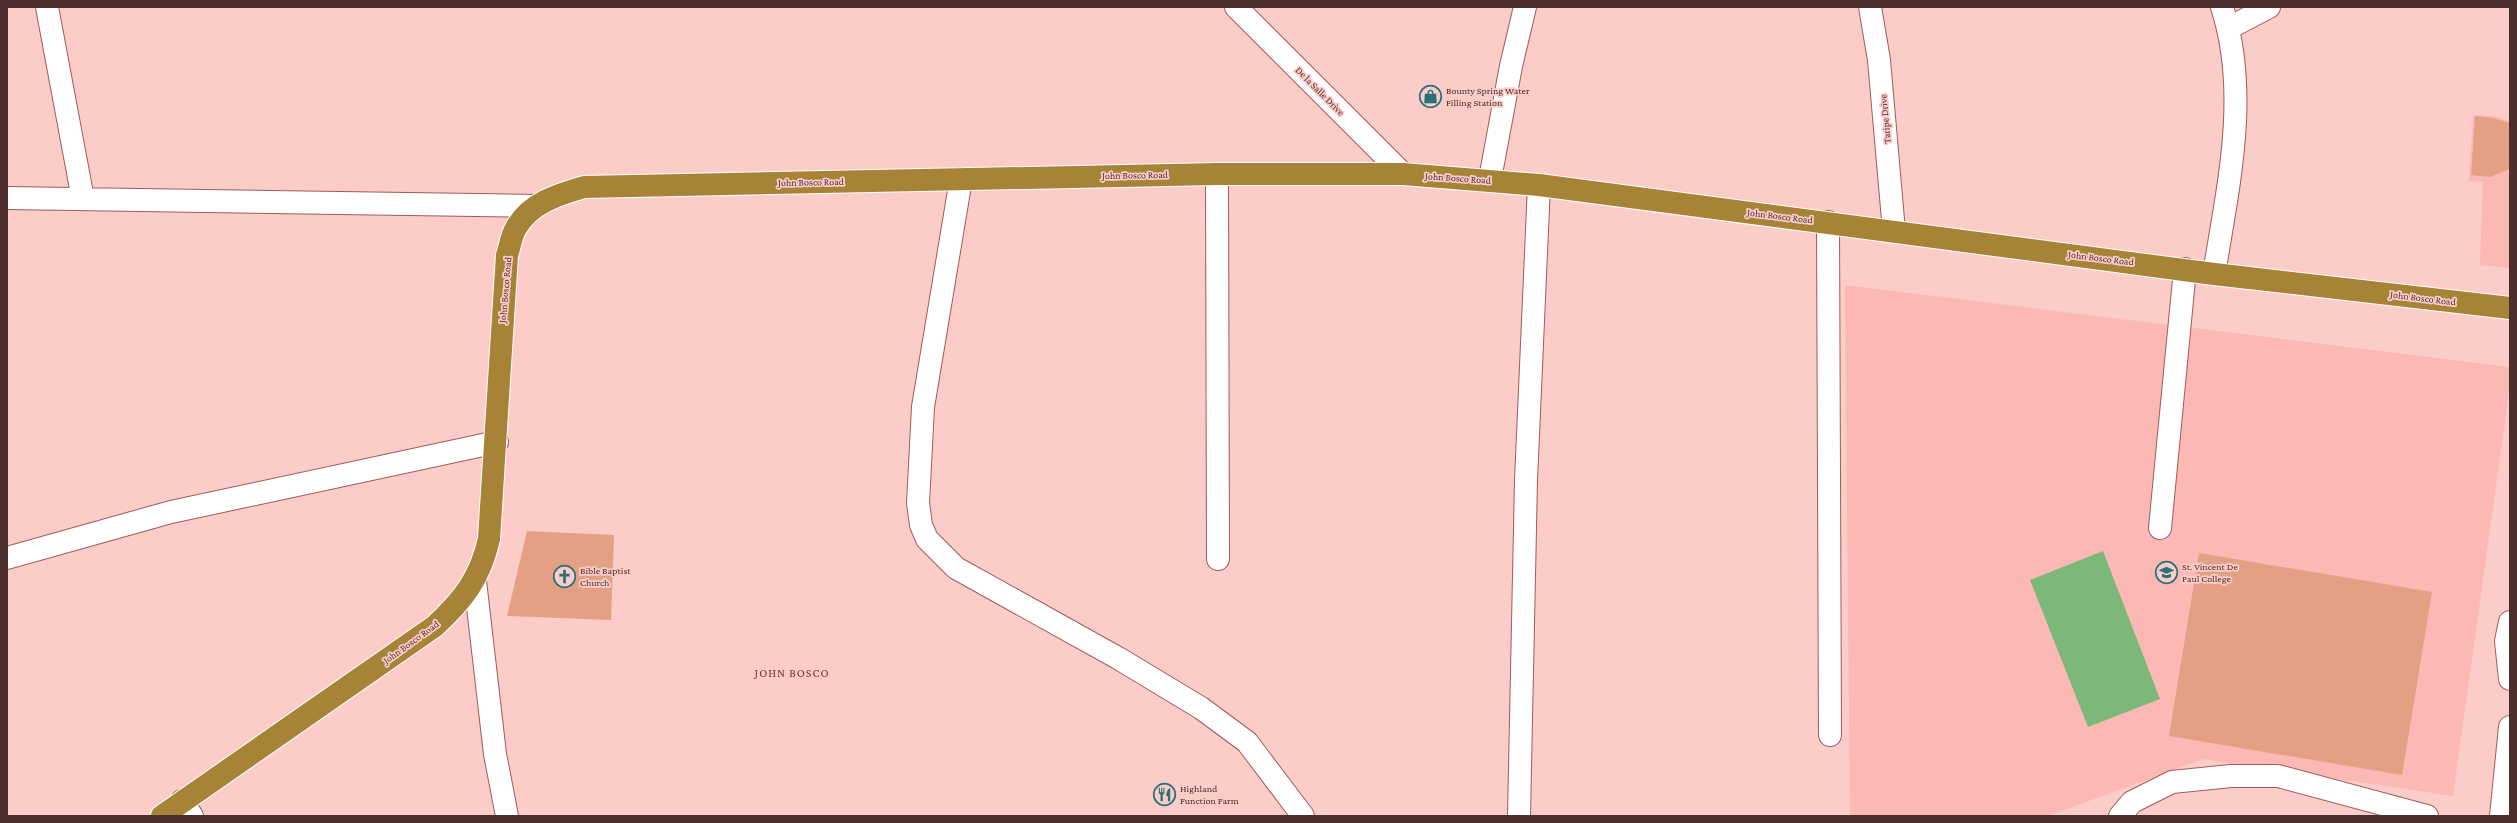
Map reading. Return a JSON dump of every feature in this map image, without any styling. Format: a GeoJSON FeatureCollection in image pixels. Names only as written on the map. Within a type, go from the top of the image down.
{"type":"FeatureCollection","features":[{"type":"Feature","properties":{"kind":"highway","name":"John Bosco Road"},"geometry":{"type":"LineString","coordinates":[[162,816],[187,809],[435,626],[458,605],[475,582],[484,560],[489,539],[497,442],[507,255],[516,228],[535,206],[558,194],[584,187],[1217,174],[1403,174],[1539,185],[2214,274],[2510,308]]}},
{"type":"Feature","properties":{"kind":"street"},"geometry":{"type":"LineString","coordinates":[[47,7],[83,199]]}},
{"type":"Feature","properties":{"kind":"street","name":"De la Salle Drive"},"geometry":{"type":"LineString","coordinates":[[1236,7],[1403,174]]}},
{"type":"Feature","properties":{"kind":"street"},"geometry":{"type":"LineString","coordinates":[[1490,180],[1511,66],[1525,7]]}},
{"type":"Feature","properties":{"kind":"street","name":"Taripe Drive"},"geometry":{"type":"LineString","coordinates":[[1870,7],[1880,60],[1894,231]]}},
{"type":"Feature","properties":{"kind":"street"},"geometry":{"type":"LineString","coordinates":[[2214,274],[2234,150],[2236,100],[2229,28],[2222,7]]}},
{"type":"Feature","properties":{"kind":"street"},"geometry":{"type":"LineString","coordinates":[[2229,28],[2269,7]]}},
{"type":"Feature","properties":{"kind":"street"},"geometry":{"type":"LineString","coordinates":[[1217,174],[1218,559]]}},
{"type":"Feature","properties":{"kind":"street"},"geometry":{"type":"LineString","coordinates":[[961,180],[923,407],[918,503],[921,525],[927,539],[956,568],[1105,650],[1201,708],[1246,742],[1303,816]]}},
{"type":"Feature","properties":{"kind":"street"},"geometry":{"type":"LineString","coordinates":[[1519,816],[1526,480],[1539,185]]}},
{"type":"Feature","properties":{"kind":"street"},"geometry":{"type":"LineString","coordinates":[[7,198],[535,206]]}},
{"type":"Feature","properties":{"kind":"street"},"geometry":{"type":"LineString","coordinates":[[1828,222],[1830,734]]}},
{"type":"Feature","properties":{"kind":"street"},"geometry":{"type":"LineString","coordinates":[[2160,528],[2185,269]]}},
{"type":"Feature","properties":{"kind":"street"},"geometry":{"type":"LineString","coordinates":[[7,558],[171,512],[497,442]]}},
{"type":"Feature","properties":{"kind":"street"},"geometry":{"type":"LineString","coordinates":[[475,582],[495,754],[507,816]]}},
{"type":"Feature","properties":{"kind":"street"},"geometry":{"type":"LineString","coordinates":[[2510,622],[2506,641],[2510,679]]}},
{"type":"Feature","properties":{"kind":"street"},"geometry":{"type":"LineString","coordinates":[[2501,816],[2509,756],[2510,727]]}},
{"type":"Feature","properties":{"kind":"street"},"geometry":{"type":"LineString","coordinates":[[2120,816],[2132,802],[2172,782],[2231,776],[2278,776],[2427,816]]}},
{"type":"Feature","properties":{"kind":"shaded area"},"geometry":{"type":"Polygon","coordinates":[[[2473,115],[2493,116],[2510,121],[2510,268],[2480,265],[2483,182],[2469,181],[2473,115]]]}},
{"type":"Feature","properties":{"kind":"shaded area","name":"St. Vincent De Paul College"},"geometry":{"type":"Polygon","coordinates":[[[1845,285],[2510,367],[2510,385],[2453,796],[2203,759],[2048,816],[1850,816],[1845,285]]]}},
{"type":"Feature","properties":{"kind":"green space"},"geometry":{"type":"Polygon","coordinates":[[[2103,551],[2160,699],[2088,727],[2030,580],[2103,551]]]}},
{"type":"Feature","properties":{"kind":"building"},"geometry":{"type":"Polygon","coordinates":[[[2475,116],[2493,118],[2510,123],[2510,169],[2490,177],[2471,175],[2475,116]]]}},
{"type":"Feature","properties":{"kind":"building","name":"Bible Baptist Church"},"geometry":{"type":"Polygon","coordinates":[[[527,531],[614,535],[611,620],[507,616],[527,531]]]}},
{"type":"Feature","properties":{"kind":"building"},"geometry":{"type":"Polygon","coordinates":[[[2199,553],[2432,592],[2402,775],[2169,736],[2199,553]]]}},
{"type":"Feature","properties":{"kind":"place","name":"Bounty Spring Water Filling Station"},"geometry":{"type":"Point","coordinates":[1430,96]}},
{"type":"Feature","properties":{"kind":"place","name":"St. Vincent De Paul College"},"geometry":{"type":"Point","coordinates":[2166,572]}},
{"type":"Feature","properties":{"kind":"place","name":"Bible Baptist Church"},"geometry":{"type":"Point","coordinates":[565,576]}},
{"type":"Feature","properties":{"kind":"place","name":"Highland Function Farm"},"geometry":{"type":"Point","coordinates":[1164,794]}},
{"type":"Feature","properties":{"kind":"district","name":"JOHN BOSCO"},"geometry":{"type":"Point","coordinates":[792,673]}}]}
